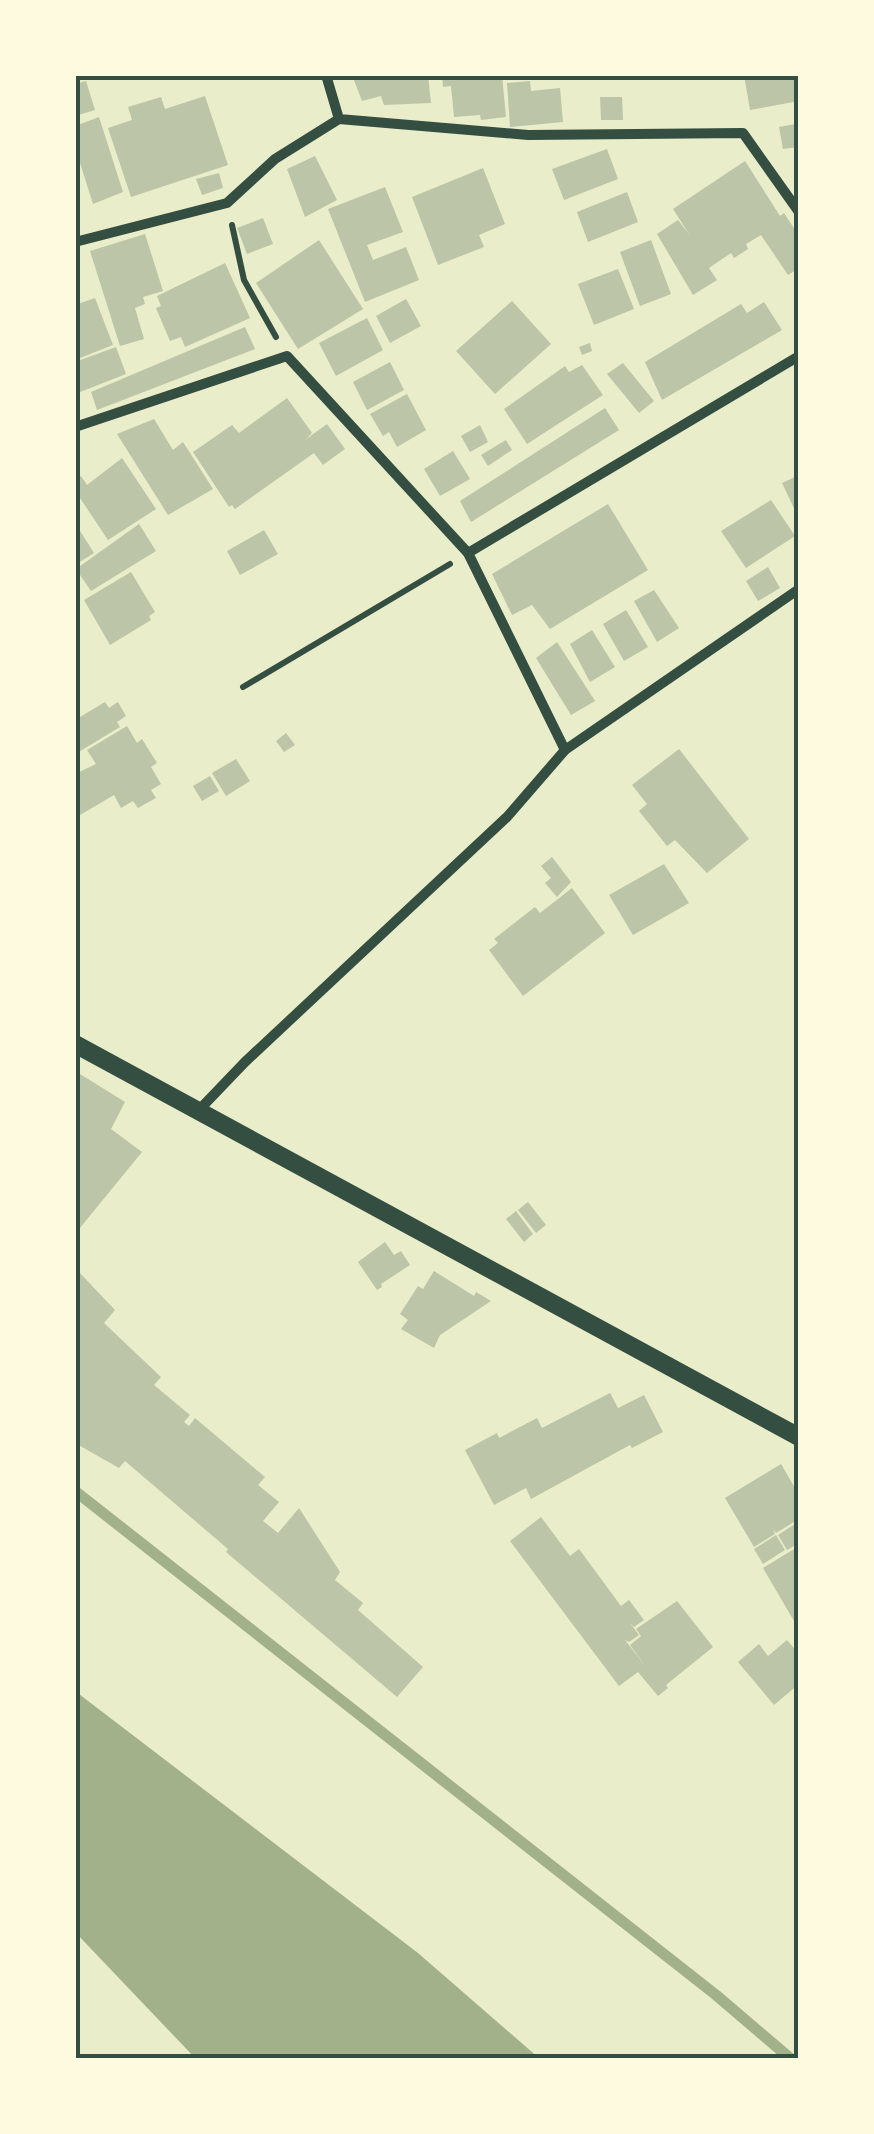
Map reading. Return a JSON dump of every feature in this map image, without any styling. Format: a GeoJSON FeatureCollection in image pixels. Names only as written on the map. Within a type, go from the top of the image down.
{"type":"FeatureCollection","features":[{"type":"Feature","properties":{"kind":"street"},"geometry":{"type":"LineString","coordinates":[[326,75],[339,120]]}},
{"type":"Feature","properties":{"kind":"street"},"geometry":{"type":"LineString","coordinates":[[75,242],[227,203],[276,159],[339,120],[528,135],[743,133],[799,212]]}},
{"type":"Feature","properties":{"kind":"street"},"geometry":{"type":"LineString","coordinates":[[75,427],[287,356],[468,553],[565,750]]}},
{"type":"Feature","properties":{"kind":"street"},"geometry":{"type":"LineString","coordinates":[[468,553],[799,356]]}},
{"type":"Feature","properties":{"kind":"street"},"geometry":{"type":"LineString","coordinates":[[199,1110],[507,817],[565,750],[799,589]]}},
{"type":"Feature","properties":{"kind":"street"},"geometry":{"type":"LineString","coordinates":[[75,1044],[799,1437]]}},
{"type":"Feature","properties":{"kind":"path"},"geometry":{"type":"LineString","coordinates":[[227,203],[244,280],[287,356]]}},
{"type":"Feature","properties":{"kind":"path"},"geometry":{"type":"LineString","coordinates":[[243,687],[468,553]]}},
{"type":"Feature","properties":{"kind":"shaded area"},"geometry":{"type":"Polygon","coordinates":[[[75,1691],[418,1953],[540,2059],[196,2059],[75,1932],[75,1691]]]}},
{"type":"Feature","properties":{"kind":"building"},"geometry":{"type":"Polygon","coordinates":[[[352,75],[428,75],[431,103],[384,105],[381,96],[362,101],[352,75]]]}},
{"type":"Feature","properties":{"kind":"building"},"geometry":{"type":"Polygon","coordinates":[[[442,75],[502,75],[506,117],[454,117],[451,86],[443,87],[442,75]]]}},
{"type":"Feature","properties":{"kind":"building"},"geometry":{"type":"Polygon","coordinates":[[[744,75],[799,75],[799,101],[750,110],[744,75]]]}},
{"type":"Feature","properties":{"kind":"building"},"geometry":{"type":"Polygon","coordinates":[[[86,81],[95,110],[75,116],[75,84],[86,81]]]}},
{"type":"Feature","properties":{"kind":"building"},"geometry":{"type":"Polygon","coordinates":[[[530,81],[531,91],[560,88],[563,122],[510,127],[507,83],[530,81]]]}},
{"type":"Feature","properties":{"kind":"building"},"geometry":{"type":"Polygon","coordinates":[[[205,96],[228,165],[131,197],[108,128],[132,120],[128,107],[161,97],[165,109],[205,96]]]}},
{"type":"Feature","properties":{"kind":"building"},"geometry":{"type":"Polygon","coordinates":[[[600,97],[622,97],[623,120],[601,120],[600,97]]]}},
{"type":"Feature","properties":{"kind":"building"},"geometry":{"type":"Polygon","coordinates":[[[99,117],[123,192],[93,204],[75,147],[75,126],[99,117]]]}},
{"type":"Feature","properties":{"kind":"building"},"geometry":{"type":"Polygon","coordinates":[[[795,124],[799,147],[783,149],[779,127],[795,124]]]}},
{"type":"Feature","properties":{"kind":"building"},"geometry":{"type":"Polygon","coordinates":[[[607,149],[618,179],[564,200],[552,169],[607,149]]]}},
{"type":"Feature","properties":{"kind":"building"},"geometry":{"type":"Polygon","coordinates":[[[315,156],[337,200],[305,217],[287,169],[315,156]]]}},
{"type":"Feature","properties":{"kind":"building"},"geometry":{"type":"Polygon","coordinates":[[[745,161],[780,216],[784,213],[799,236],[799,268],[788,275],[761,235],[734,258],[731,253],[709,268],[717,280],[693,295],[657,234],[678,220],[689,234],[673,209],[745,161]]]}},
{"type":"Feature","properties":{"kind":"building"},"geometry":{"type":"Polygon","coordinates":[[[483,168],[505,224],[479,235],[484,247],[438,265],[412,197],[483,168]]]}},
{"type":"Feature","properties":{"kind":"building"},"geometry":{"type":"Polygon","coordinates":[[[219,173],[223,188],[202,195],[196,179],[219,173]]]}},
{"type":"Feature","properties":{"kind":"building"},"geometry":{"type":"Polygon","coordinates":[[[385,187],[403,232],[367,245],[373,260],[406,247],[419,280],[365,302],[328,209],[385,187]]]}},
{"type":"Feature","properties":{"kind":"building"},"geometry":{"type":"Polygon","coordinates":[[[627,192],[638,222],[588,242],[577,212],[627,192]]]}},
{"type":"Feature","properties":{"kind":"building"},"geometry":{"type":"Polygon","coordinates":[[[263,218],[273,244],[247,254],[237,228],[263,218]]]}},
{"type":"Feature","properties":{"kind":"building"},"geometry":{"type":"Polygon","coordinates":[[[145,234],[163,291],[143,297],[145,304],[135,308],[144,339],[120,346],[90,251],[145,234]]]}},
{"type":"Feature","properties":{"kind":"building"},"geometry":{"type":"Polygon","coordinates":[[[319,240],[363,309],[298,349],[256,283],[319,240]]]}},
{"type":"Feature","properties":{"kind":"building"},"geometry":{"type":"Polygon","coordinates":[[[651,240],[671,294],[640,306],[620,252],[651,240]]]}},
{"type":"Feature","properties":{"kind":"building"},"geometry":{"type":"Polygon","coordinates":[[[225,263],[250,318],[185,347],[181,337],[170,341],[156,308],[161,306],[157,296],[225,263]]]}},
{"type":"Feature","properties":{"kind":"building"},"geometry":{"type":"Polygon","coordinates":[[[618,269],[634,309],[594,325],[578,284],[618,269]]]}},
{"type":"Feature","properties":{"kind":"building"},"geometry":{"type":"Polygon","coordinates":[[[95,298],[113,345],[75,360],[75,305],[95,298]]]}},
{"type":"Feature","properties":{"kind":"building"},"geometry":{"type":"Polygon","coordinates":[[[406,299],[421,326],[390,343],[376,316],[406,299]]]}},
{"type":"Feature","properties":{"kind":"building"},"geometry":{"type":"Polygon","coordinates":[[[512,301],[551,344],[495,394],[456,351],[512,301]]]}},
{"type":"Feature","properties":{"kind":"building"},"geometry":{"type":"Polygon","coordinates":[[[764,302],[782,330],[662,400],[645,362],[741,304],[747,313],[764,302]]]}},
{"type":"Feature","properties":{"kind":"building"},"geometry":{"type":"Polygon","coordinates":[[[367,318],[383,350],[336,376],[319,343],[367,318]]]}},
{"type":"Feature","properties":{"kind":"building"},"geometry":{"type":"Polygon","coordinates":[[[245,327],[255,349],[97,410],[91,392],[245,327]]]}},
{"type":"Feature","properties":{"kind":"building"},"geometry":{"type":"Polygon","coordinates":[[[590,343],[592,351],[582,355],[579,347],[590,343]]]}},
{"type":"Feature","properties":{"kind":"building"},"geometry":{"type":"Polygon","coordinates":[[[116,347],[126,374],[75,394],[75,362],[116,347]]]}},
{"type":"Feature","properties":{"kind":"building"},"geometry":{"type":"Polygon","coordinates":[[[390,362],[404,390],[367,410],[353,382],[390,362]]]}},
{"type":"Feature","properties":{"kind":"building"},"geometry":{"type":"Polygon","coordinates":[[[623,363],[654,401],[639,413],[607,374],[623,363]]]}},
{"type":"Feature","properties":{"kind":"building"},"geometry":{"type":"Polygon","coordinates":[[[582,365],[603,395],[527,444],[504,409],[565,366],[569,372],[582,365]]]}},
{"type":"Feature","properties":{"kind":"building"},"geometry":{"type":"Polygon","coordinates":[[[407,394],[426,430],[397,447],[389,432],[383,436],[370,414],[407,394]]]}},
{"type":"Feature","properties":{"kind":"building"},"geometry":{"type":"Polygon","coordinates":[[[287,398],[312,433],[305,440],[327,424],[345,449],[323,465],[314,453],[235,509],[229,507],[193,452],[232,425],[239,433],[287,398]]]}},
{"type":"Feature","properties":{"kind":"building"},"geometry":{"type":"Polygon","coordinates":[[[605,408],[619,430],[471,522],[460,501],[605,408]]]}},
{"type":"Feature","properties":{"kind":"building"},"geometry":{"type":"Polygon","coordinates":[[[154,419],[173,450],[183,442],[213,489],[168,515],[117,434],[154,419]]]}},
{"type":"Feature","properties":{"kind":"building"},"geometry":{"type":"Polygon","coordinates":[[[480,425],[488,442],[470,452],[461,436],[480,425]]]}},
{"type":"Feature","properties":{"kind":"building"},"geometry":{"type":"Polygon","coordinates":[[[506,440],[512,450],[488,466],[481,455],[506,440]]]}},
{"type":"Feature","properties":{"kind":"building"},"geometry":{"type":"Polygon","coordinates":[[[453,451],[470,479],[440,496],[424,469],[453,451]]]}},
{"type":"Feature","properties":{"kind":"building"},"geometry":{"type":"Polygon","coordinates":[[[122,458],[156,509],[108,540],[76,492],[75,480],[81,476],[87,485],[122,458]]]}},
{"type":"Feature","properties":{"kind":"building"},"geometry":{"type":"Polygon","coordinates":[[[799,475],[799,519],[782,483],[799,475]]]}},
{"type":"Feature","properties":{"kind":"building"},"geometry":{"type":"Polygon","coordinates":[[[771,500],[795,536],[746,568],[721,531],[771,500]]]}},
{"type":"Feature","properties":{"kind":"building"},"geometry":{"type":"Polygon","coordinates":[[[608,504],[648,570],[550,629],[532,605],[512,615],[492,574],[608,504]]]}},
{"type":"Feature","properties":{"kind":"building"},"geometry":{"type":"Polygon","coordinates":[[[75,523],[94,553],[75,565],[75,523]]]}},
{"type":"Feature","properties":{"kind":"building"},"geometry":{"type":"Polygon","coordinates":[[[139,524],[156,551],[91,591],[76,569],[139,524]]]}},
{"type":"Feature","properties":{"kind":"building"},"geometry":{"type":"Polygon","coordinates":[[[264,530],[278,554],[240,575],[227,551],[264,530]]]}},
{"type":"Feature","properties":{"kind":"building"},"geometry":{"type":"Polygon","coordinates":[[[768,567],[780,588],[758,601],[746,581],[768,567]]]}},
{"type":"Feature","properties":{"kind":"building"},"geometry":{"type":"Polygon","coordinates":[[[131,572],[155,612],[149,616],[151,620],[110,645],[84,600],[131,572]]]}},
{"type":"Feature","properties":{"kind":"building"},"geometry":{"type":"Polygon","coordinates":[[[654,590],[679,628],[657,642],[634,601],[654,590]]]}},
{"type":"Feature","properties":{"kind":"building"},"geometry":{"type":"Polygon","coordinates":[[[626,610],[648,647],[624,661],[603,624],[626,610]]]}},
{"type":"Feature","properties":{"kind":"building"},"geometry":{"type":"Polygon","coordinates":[[[592,630],[615,667],[590,682],[570,644],[592,630]]]}},
{"type":"Feature","properties":{"kind":"building"},"geometry":{"type":"Polygon","coordinates":[[[557,642],[595,701],[571,715],[536,658],[557,642]]]}},
{"type":"Feature","properties":{"kind":"building"},"geometry":{"type":"Polygon","coordinates":[[[105,702],[109,708],[118,702],[126,716],[117,722],[120,727],[77,753],[75,720],[105,702]]]}},
{"type":"Feature","properties":{"kind":"building"},"geometry":{"type":"Polygon","coordinates":[[[127,726],[137,743],[142,739],[157,763],[151,767],[161,784],[151,790],[156,798],[138,808],[133,801],[121,808],[114,795],[75,818],[75,774],[96,764],[87,750],[127,726]]]}},
{"type":"Feature","properties":{"kind":"building"},"geometry":{"type":"Polygon","coordinates":[[[286,733],[295,745],[284,752],[276,741],[286,733]]]}},
{"type":"Feature","properties":{"kind":"building"},"geometry":{"type":"Polygon","coordinates":[[[679,749],[749,839],[707,873],[675,840],[667,846],[639,811],[647,804],[632,785],[679,749]]]}},
{"type":"Feature","properties":{"kind":"building"},"geometry":{"type":"Polygon","coordinates":[[[236,759],[250,781],[226,796],[212,773],[236,759]]]}},
{"type":"Feature","properties":{"kind":"building"},"geometry":{"type":"Polygon","coordinates":[[[210,776],[219,791],[202,801],[193,786],[210,776]]]}},
{"type":"Feature","properties":{"kind":"building"},"geometry":{"type":"Polygon","coordinates":[[[552,857],[571,882],[557,897],[545,883],[551,878],[541,866],[552,857]]]}},
{"type":"Feature","properties":{"kind":"building"},"geometry":{"type":"Polygon","coordinates":[[[664,864],[689,903],[633,935],[609,895],[664,864]]]}},
{"type":"Feature","properties":{"kind":"building"},"geometry":{"type":"Polygon","coordinates":[[[572,888],[605,933],[523,996],[489,950],[498,943],[494,939],[535,907],[540,913],[572,888]]]}},
{"type":"Feature","properties":{"kind":"building"},"geometry":{"type":"Polygon","coordinates":[[[80,1074],[125,1102],[111,1129],[142,1152],[75,1234],[75,1076],[80,1074]]]}},
{"type":"Feature","properties":{"kind":"building"},"geometry":{"type":"Polygon","coordinates":[[[528,1202],[546,1225],[536,1233],[518,1210],[528,1202]]]}},
{"type":"Feature","properties":{"kind":"building"},"geometry":{"type":"Polygon","coordinates":[[[516,1211],[533,1234],[524,1242],[506,1219],[516,1211]]]}},
{"type":"Feature","properties":{"kind":"building"},"geometry":{"type":"Polygon","coordinates":[[[385,1242],[394,1255],[401,1251],[410,1265],[377,1290],[358,1262],[385,1242]]]}},
{"type":"Feature","properties":{"kind":"building"},"geometry":{"type":"Polygon","coordinates":[[[78,1271],[115,1310],[104,1323],[161,1377],[154,1385],[190,1415],[184,1422],[189,1426],[195,1418],[265,1477],[258,1485],[279,1502],[263,1521],[278,1533],[299,1508],[340,1572],[335,1580],[363,1603],[358,1610],[423,1667],[397,1697],[125,1461],[119,1468],[75,1443],[78,1271]]]}},
{"type":"Feature","properties":{"kind":"building"},"geometry":{"type":"Polygon","coordinates":[[[434,1271],[474,1296],[476,1292],[491,1301],[440,1335],[434,1348],[401,1329],[408,1320],[400,1314],[418,1286],[423,1289],[434,1271]]]}},
{"type":"Feature","properties":{"kind":"building"},"geometry":{"type":"Polygon","coordinates":[[[610,1393],[618,1408],[644,1395],[663,1432],[632,1448],[630,1445],[531,1499],[526,1488],[494,1505],[465,1450],[537,1418],[542,1428],[610,1393]]]}},
{"type":"Feature","properties":{"kind":"building"},"geometry":{"type":"Polygon","coordinates":[[[781,1464],[795,1488],[799,1486],[799,1519],[776,1533],[773,1529],[775,1534],[754,1547],[725,1498],[781,1464]]]}},
{"type":"Feature","properties":{"kind":"building"},"geometry":{"type":"Polygon","coordinates":[[[541,1517],[570,1556],[579,1549],[621,1606],[629,1600],[644,1620],[634,1627],[630,1623],[639,1635],[629,1642],[625,1640],[646,1667],[630,1645],[641,1636],[636,1629],[677,1601],[713,1647],[658,1696],[638,1672],[619,1686],[510,1541],[541,1517]]]}},
{"type":"Feature","properties":{"kind":"building"},"geometry":{"type":"Polygon","coordinates":[[[795,1524],[799,1543],[787,1550],[778,1535],[795,1524]]]}},
{"type":"Feature","properties":{"kind":"building"},"geometry":{"type":"Polygon","coordinates":[[[776,1535],[785,1550],[763,1564],[754,1549],[776,1535]]]}},
{"type":"Feature","properties":{"kind":"building"},"geometry":{"type":"Polygon","coordinates":[[[799,1546],[799,1618],[794,1621],[763,1568],[799,1546]]]}},
{"type":"Feature","properties":{"kind":"building"},"geometry":{"type":"Polygon","coordinates":[[[787,1640],[799,1654],[799,1684],[774,1705],[738,1662],[759,1644],[768,1656],[787,1640]]]}},
{"type":"Feature","properties":{"kind":"waterway"},"geometry":{"type":"LineString","coordinates":[[75,1491],[716,1995],[791,2059]]}}]}
